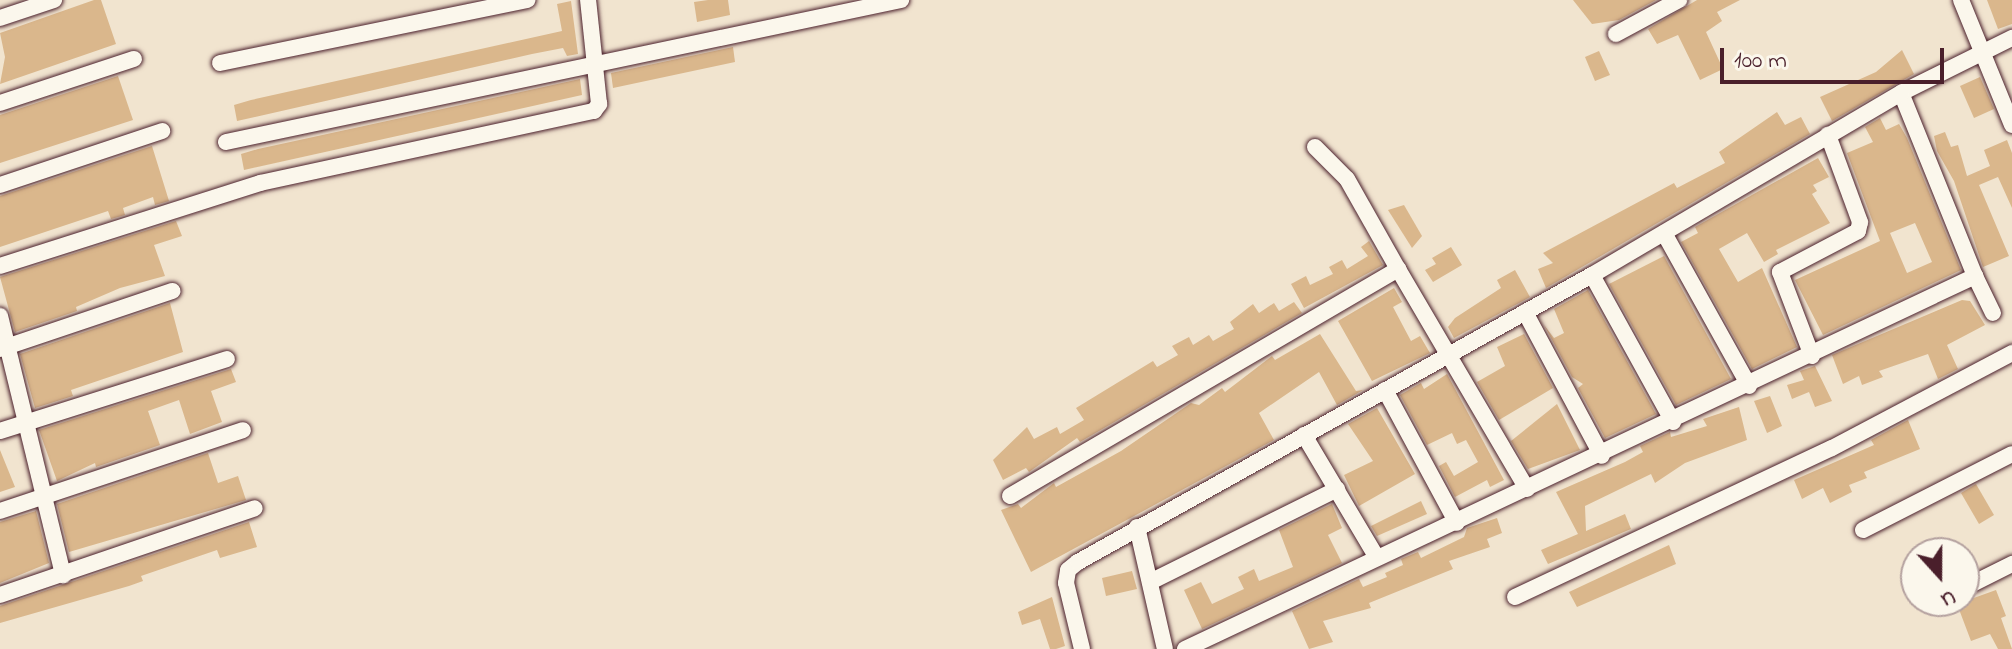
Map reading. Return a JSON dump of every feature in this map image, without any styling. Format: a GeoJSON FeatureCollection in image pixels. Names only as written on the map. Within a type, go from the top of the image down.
{"type":"FeatureCollection","features":[{"type":"Feature","properties":{"kind":"street"},"geometry":{"type":"LineString","coordinates":[[0,18],[54,0]]}},
{"type":"Feature","properties":{"kind":"street"},"geometry":{"type":"LineString","coordinates":[[220,63],[528,0]]}},
{"type":"Feature","properties":{"kind":"street"},"geometry":{"type":"LineString","coordinates":[[0,266],[260,183],[594,111],[599,104],[588,0]]}},
{"type":"Feature","properties":{"kind":"street"},"geometry":{"type":"LineString","coordinates":[[226,142],[901,0]]}},
{"type":"Feature","properties":{"kind":"street"},"geometry":{"type":"LineString","coordinates":[[1616,34],[1679,0]]}},
{"type":"Feature","properties":{"kind":"street"},"geometry":{"type":"LineString","coordinates":[[1961,0],[2011,120]]}},
{"type":"Feature","properties":{"kind":"street"},"geometry":{"type":"LineString","coordinates":[[1082,649],[1066,593],[1068,570],[1137,527],[1592,275],[1901,93],[2012,38]]}},
{"type":"Feature","properties":{"kind":"street"},"geometry":{"type":"LineString","coordinates":[[0,103],[134,59]]}},
{"type":"Feature","properties":{"kind":"street"},"geometry":{"type":"LineString","coordinates":[[1901,93],[1993,313]]}},
{"type":"Feature","properties":{"kind":"street"},"geometry":{"type":"LineString","coordinates":[[0,185],[162,131]]}},
{"type":"Feature","properties":{"kind":"street"},"geometry":{"type":"LineString","coordinates":[[1812,356],[1780,272],[1858,231],[1860,222],[1828,135]]}},
{"type":"Feature","properties":{"kind":"street"},"geometry":{"type":"LineString","coordinates":[[1315,147],[1347,179],[1527,489]]}},
{"type":"Feature","properties":{"kind":"street"},"geometry":{"type":"LineString","coordinates":[[1664,233],[1749,386]]}},
{"type":"Feature","properties":{"kind":"street"},"geometry":{"type":"LineString","coordinates":[[1010,496],[1398,269]]}},
{"type":"Feature","properties":{"kind":"street"},"geometry":{"type":"LineString","coordinates":[[1592,275],[1673,422]]}},
{"type":"Feature","properties":{"kind":"street"},"geometry":{"type":"LineString","coordinates":[[1185,649],[1602,456],[1975,276]]}},
{"type":"Feature","properties":{"kind":"street"},"geometry":{"type":"LineString","coordinates":[[4,348],[172,291]]}},
{"type":"Feature","properties":{"kind":"street"},"geometry":{"type":"LineString","coordinates":[[1525,312],[1602,456]]}},
{"type":"Feature","properties":{"kind":"street"},"geometry":{"type":"LineString","coordinates":[[0,316],[4,348],[26,422],[63,575]]}},
{"type":"Feature","properties":{"kind":"street"},"geometry":{"type":"LineString","coordinates":[[1515,597],[1749,489],[2012,353]]}},
{"type":"Feature","properties":{"kind":"street"},"geometry":{"type":"LineString","coordinates":[[0,431],[227,359]]}},
{"type":"Feature","properties":{"kind":"street"},"geometry":{"type":"LineString","coordinates":[[1385,390],[1457,523]]}},
{"type":"Feature","properties":{"kind":"street"},"geometry":{"type":"LineString","coordinates":[[0,511],[243,430]]}},
{"type":"Feature","properties":{"kind":"street"},"geometry":{"type":"LineString","coordinates":[[1304,435],[1377,558]]}},
{"type":"Feature","properties":{"kind":"street"},"geometry":{"type":"LineString","coordinates":[[1863,530],[2012,454]]}},
{"type":"Feature","properties":{"kind":"street"},"geometry":{"type":"LineString","coordinates":[[1150,582],[1337,489]]}},
{"type":"Feature","properties":{"kind":"street"},"geometry":{"type":"LineString","coordinates":[[0,595],[255,508]]}},
{"type":"Feature","properties":{"kind":"street"},"geometry":{"type":"LineString","coordinates":[[1137,527],[1165,649]]}},
{"type":"Feature","properties":{"kind":"street"},"geometry":{"type":"LineString","coordinates":[[1980,580],[2012,564]]}},
{"type":"Feature","properties":{"kind":"building"},"geometry":{"type":"Polygon","coordinates":[[[101,0],[116,44],[0,84],[5,57],[0,33],[101,0]]]}},
{"type":"Feature","properties":{"kind":"building"},"geometry":{"type":"Polygon","coordinates":[[[728,0],[730,15],[697,22],[694,2],[728,0]]]}},
{"type":"Feature","properties":{"kind":"building"},"geometry":{"type":"Polygon","coordinates":[[[1573,0],[1656,0],[1619,20],[1592,24],[1573,0]]]}},
{"type":"Feature","properties":{"kind":"building"},"geometry":{"type":"Polygon","coordinates":[[[1697,0],[1740,0],[1717,12],[1722,21],[1706,32],[1723,69],[1700,80],[1678,35],[1657,44],[1648,29],[1697,0]]]}},
{"type":"Feature","properties":{"kind":"building"},"geometry":{"type":"Polygon","coordinates":[[[1987,0],[2012,0],[2012,24],[1998,29],[1987,0]]]}},
{"type":"Feature","properties":{"kind":"building"},"geometry":{"type":"Polygon","coordinates":[[[571,1],[578,54],[567,56],[563,48],[532,54],[237,121],[234,105],[251,100],[562,31],[557,4],[571,1]]]}},
{"type":"Feature","properties":{"kind":"building"},"geometry":{"type":"Polygon","coordinates":[[[733,47],[735,62],[613,88],[611,73],[733,47]]]}},
{"type":"Feature","properties":{"kind":"building"},"geometry":{"type":"Polygon","coordinates":[[[1902,50],[1914,74],[1832,121],[1820,97],[1876,72],[1902,50]]]}},
{"type":"Feature","properties":{"kind":"building"},"geometry":{"type":"Polygon","coordinates":[[[1599,51],[1610,75],[1595,81],[1585,57],[1599,51]]]}},
{"type":"Feature","properties":{"kind":"building"},"geometry":{"type":"Polygon","coordinates":[[[118,76],[133,120],[0,163],[0,115],[118,76]]]}},
{"type":"Feature","properties":{"kind":"building"},"geometry":{"type":"Polygon","coordinates":[[[1980,77],[1994,109],[1974,118],[1960,86],[1980,77]]]}},
{"type":"Feature","properties":{"kind":"building"},"geometry":{"type":"Polygon","coordinates":[[[580,79],[582,95],[244,170],[241,154],[258,149],[580,79]]]}},
{"type":"Feature","properties":{"kind":"building"},"geometry":{"type":"Polygon","coordinates":[[[1777,112],[1785,125],[1801,117],[1810,134],[1546,288],[1538,269],[1553,263],[1543,253],[1674,183],[1677,188],[1725,163],[1719,152],[1777,112]]]}},
{"type":"Feature","properties":{"kind":"building"},"geometry":{"type":"Polygon","coordinates":[[[1880,118],[1886,130],[1899,124],[1961,270],[1823,335],[1795,280],[1880,241],[1847,153],[1873,142],[1865,127],[1880,118]],[[1915,223],[1890,233],[1907,273],[1932,262],[1915,223]]]}},
{"type":"Feature","properties":{"kind":"building"},"geometry":{"type":"Polygon","coordinates":[[[1945,132],[1951,147],[1958,145],[1967,176],[1990,166],[1984,150],[2007,140],[2012,153],[2012,208],[1998,177],[1979,185],[2009,256],[1983,267],[1954,181],[1937,151],[1934,136],[1945,132]]]}},
{"type":"Feature","properties":{"kind":"building"},"geometry":{"type":"Polygon","coordinates":[[[152,146],[169,201],[155,205],[153,197],[123,208],[125,215],[111,219],[108,211],[0,247],[0,196],[152,146]]]}},
{"type":"Feature","properties":{"kind":"building"},"geometry":{"type":"Polygon","coordinates":[[[1818,158],[1829,177],[1813,185],[1817,191],[1812,194],[1830,223],[1776,250],[1778,254],[1764,262],[1747,233],[1719,249],[1738,282],[1762,268],[1797,347],[1752,369],[1681,242],[1698,233],[1695,227],[1818,158]]]}},
{"type":"Feature","properties":{"kind":"building"},"geometry":{"type":"Polygon","coordinates":[[[1404,205],[1422,236],[1412,248],[1388,210],[1404,205]]]}},
{"type":"Feature","properties":{"kind":"building"},"geometry":{"type":"Polygon","coordinates":[[[176,221],[182,236],[154,245],[165,276],[120,288],[76,307],[77,311],[15,332],[0,277],[176,221]]]}},
{"type":"Feature","properties":{"kind":"building"},"geometry":{"type":"Polygon","coordinates":[[[1369,241],[1383,265],[1304,308],[1291,284],[1306,276],[1310,285],[1333,274],[1329,267],[1342,260],[1347,269],[1368,256],[1361,247],[1369,241]]]}},
{"type":"Feature","properties":{"kind":"building"},"geometry":{"type":"Polygon","coordinates":[[[1451,247],[1462,265],[1433,282],[1425,270],[1436,264],[1432,258],[1451,247]]]}},
{"type":"Feature","properties":{"kind":"building"},"geometry":{"type":"Polygon","coordinates":[[[1664,256],[1731,379],[1676,405],[1609,284],[1664,256]]]}},
{"type":"Feature","properties":{"kind":"building"},"geometry":{"type":"Polygon","coordinates":[[[1515,270],[1530,297],[1454,338],[1448,327],[1455,318],[1501,288],[1497,280],[1515,270]]]}},
{"type":"Feature","properties":{"kind":"building"},"geometry":{"type":"Polygon","coordinates":[[[1394,288],[1402,302],[1393,307],[1411,341],[1420,336],[1430,353],[1372,381],[1338,321],[1394,288]]]}},
{"type":"Feature","properties":{"kind":"building"},"geometry":{"type":"Polygon","coordinates":[[[1588,290],[1656,414],[1605,438],[1578,388],[1583,384],[1572,377],[1544,325],[1554,338],[1564,333],[1554,309],[1588,290]]]}},
{"type":"Feature","properties":{"kind":"building"},"geometry":{"type":"Polygon","coordinates":[[[1962,300],[1970,301],[1985,325],[1947,345],[1958,369],[1938,379],[1928,354],[1879,371],[1883,377],[1862,385],[1859,376],[1843,384],[1832,355],[1962,300]]]}},
{"type":"Feature","properties":{"kind":"building"},"geometry":{"type":"Polygon","coordinates":[[[1294,302],[1302,313],[1080,442],[1077,438],[1029,472],[1026,468],[1003,480],[993,460],[1027,427],[1034,439],[1057,427],[1060,434],[1084,420],[1076,408],[1153,361],[1157,367],[1178,355],[1172,346],[1189,337],[1193,345],[1209,335],[1213,341],[1234,329],[1230,322],[1253,304],[1259,313],[1274,303],[1279,311],[1294,302]]]}},
{"type":"Feature","properties":{"kind":"building"},"geometry":{"type":"Polygon","coordinates":[[[170,303],[183,352],[71,390],[73,396],[35,408],[20,354],[170,303]]]}},
{"type":"Feature","properties":{"kind":"building"},"geometry":{"type":"Polygon","coordinates":[[[1320,334],[1356,391],[1363,390],[1337,405],[1319,372],[1259,413],[1274,440],[1031,572],[1001,510],[1018,504],[1021,508],[1054,483],[1056,487],[1121,451],[1191,403],[1199,405],[1222,388],[1225,392],[1272,356],[1275,360],[1320,334]]]}},
{"type":"Feature","properties":{"kind":"building"},"geometry":{"type":"Polygon","coordinates":[[[1524,334],[1553,388],[1499,420],[1477,382],[1505,366],[1497,347],[1524,334]]]}},
{"type":"Feature","properties":{"kind":"building"},"geometry":{"type":"Polygon","coordinates":[[[1815,366],[1832,401],[1815,407],[1809,392],[1792,399],[1787,385],[1804,380],[1800,371],[1815,366]]]}},
{"type":"Feature","properties":{"kind":"building"},"geometry":{"type":"Polygon","coordinates":[[[231,369],[236,382],[211,391],[222,422],[190,434],[179,400],[148,411],[160,445],[96,467],[95,463],[57,481],[39,430],[231,369]]]}},
{"type":"Feature","properties":{"kind":"building"},"geometry":{"type":"Polygon","coordinates":[[[1447,374],[1504,480],[1490,487],[1487,480],[1455,497],[1439,466],[1446,462],[1454,476],[1478,462],[1466,440],[1457,444],[1452,433],[1427,445],[1400,395],[1421,383],[1424,389],[1447,374]]]}},
{"type":"Feature","properties":{"kind":"building"},"geometry":{"type":"Polygon","coordinates":[[[1770,396],[1782,426],[1767,433],[1754,401],[1770,396]]]}},
{"type":"Feature","properties":{"kind":"building"},"geometry":{"type":"Polygon","coordinates":[[[1557,404],[1580,450],[1528,469],[1511,441],[1557,404]]]}},
{"type":"Feature","properties":{"kind":"building"},"geometry":{"type":"Polygon","coordinates":[[[1739,407],[1747,440],[1685,463],[1655,483],[1651,474],[1585,506],[1586,531],[1625,514],[1631,529],[1548,564],[1541,550],[1578,534],[1556,492],[1625,462],[1643,452],[1640,446],[1670,432],[1671,437],[1707,426],[1703,419],[1739,407]]]}},
{"type":"Feature","properties":{"kind":"building"},"geometry":{"type":"Polygon","coordinates":[[[1377,408],[1415,474],[1359,506],[1344,475],[1373,461],[1348,424],[1377,408]]]}},
{"type":"Feature","properties":{"kind":"building"},"geometry":{"type":"Polygon","coordinates":[[[1908,420],[1920,449],[1864,472],[1867,478],[1849,485],[1852,492],[1830,503],[1823,488],[1802,499],[1794,480],[1874,445],[1871,440],[1908,420]]]}},
{"type":"Feature","properties":{"kind":"building"},"geometry":{"type":"Polygon","coordinates":[[[0,450],[15,487],[0,492],[0,450]]]}},
{"type":"Feature","properties":{"kind":"building"},"geometry":{"type":"Polygon","coordinates":[[[208,453],[218,483],[238,476],[246,500],[69,552],[57,504],[208,453]]]}},
{"type":"Feature","properties":{"kind":"building"},"geometry":{"type":"Polygon","coordinates":[[[1976,484],[1994,515],[1979,524],[1961,493],[1976,484]]]}},
{"type":"Feature","properties":{"kind":"building"},"geometry":{"type":"Polygon","coordinates":[[[1421,501],[1427,514],[1377,536],[1371,526],[1421,501]]]}},
{"type":"Feature","properties":{"kind":"building"},"geometry":{"type":"Polygon","coordinates":[[[1332,504],[1342,528],[1328,535],[1342,563],[1202,629],[1184,590],[1201,582],[1212,604],[1244,589],[1238,577],[1254,569],[1259,581],[1293,567],[1279,530],[1332,504]]]}},
{"type":"Feature","properties":{"kind":"building"},"geometry":{"type":"Polygon","coordinates":[[[36,511],[49,563],[0,583],[0,522],[36,511]]]}},
{"type":"Feature","properties":{"kind":"building"},"geometry":{"type":"Polygon","coordinates":[[[1497,518],[1502,533],[1487,539],[1490,547],[1449,561],[1453,569],[1369,603],[1371,608],[1323,621],[1333,642],[1309,649],[1292,611],[1359,579],[1363,587],[1387,577],[1385,573],[1403,565],[1401,559],[1418,552],[1421,558],[1464,537],[1467,528],[1497,518]]]}},
{"type":"Feature","properties":{"kind":"building"},"geometry":{"type":"Polygon","coordinates":[[[249,522],[257,547],[220,558],[217,550],[141,576],[143,581],[129,586],[0,623],[0,606],[249,522]]]}},
{"type":"Feature","properties":{"kind":"building"},"geometry":{"type":"Polygon","coordinates":[[[1669,545],[1676,564],[1577,607],[1569,592],[1669,545]]]}},
{"type":"Feature","properties":{"kind":"building"},"geometry":{"type":"Polygon","coordinates":[[[1132,571],[1137,589],[1106,596],[1102,578],[1132,571]]]}},
{"type":"Feature","properties":{"kind":"building"},"geometry":{"type":"Polygon","coordinates":[[[1996,590],[2006,616],[2001,618],[2012,649],[1998,649],[1990,634],[1971,641],[1962,617],[1980,617],[1980,596],[1996,590]]]}},
{"type":"Feature","properties":{"kind":"building"},"geometry":{"type":"Polygon","coordinates":[[[1052,597],[1065,646],[1056,649],[1050,649],[1040,619],[1022,625],[1018,612],[1052,597]]]}}]}
